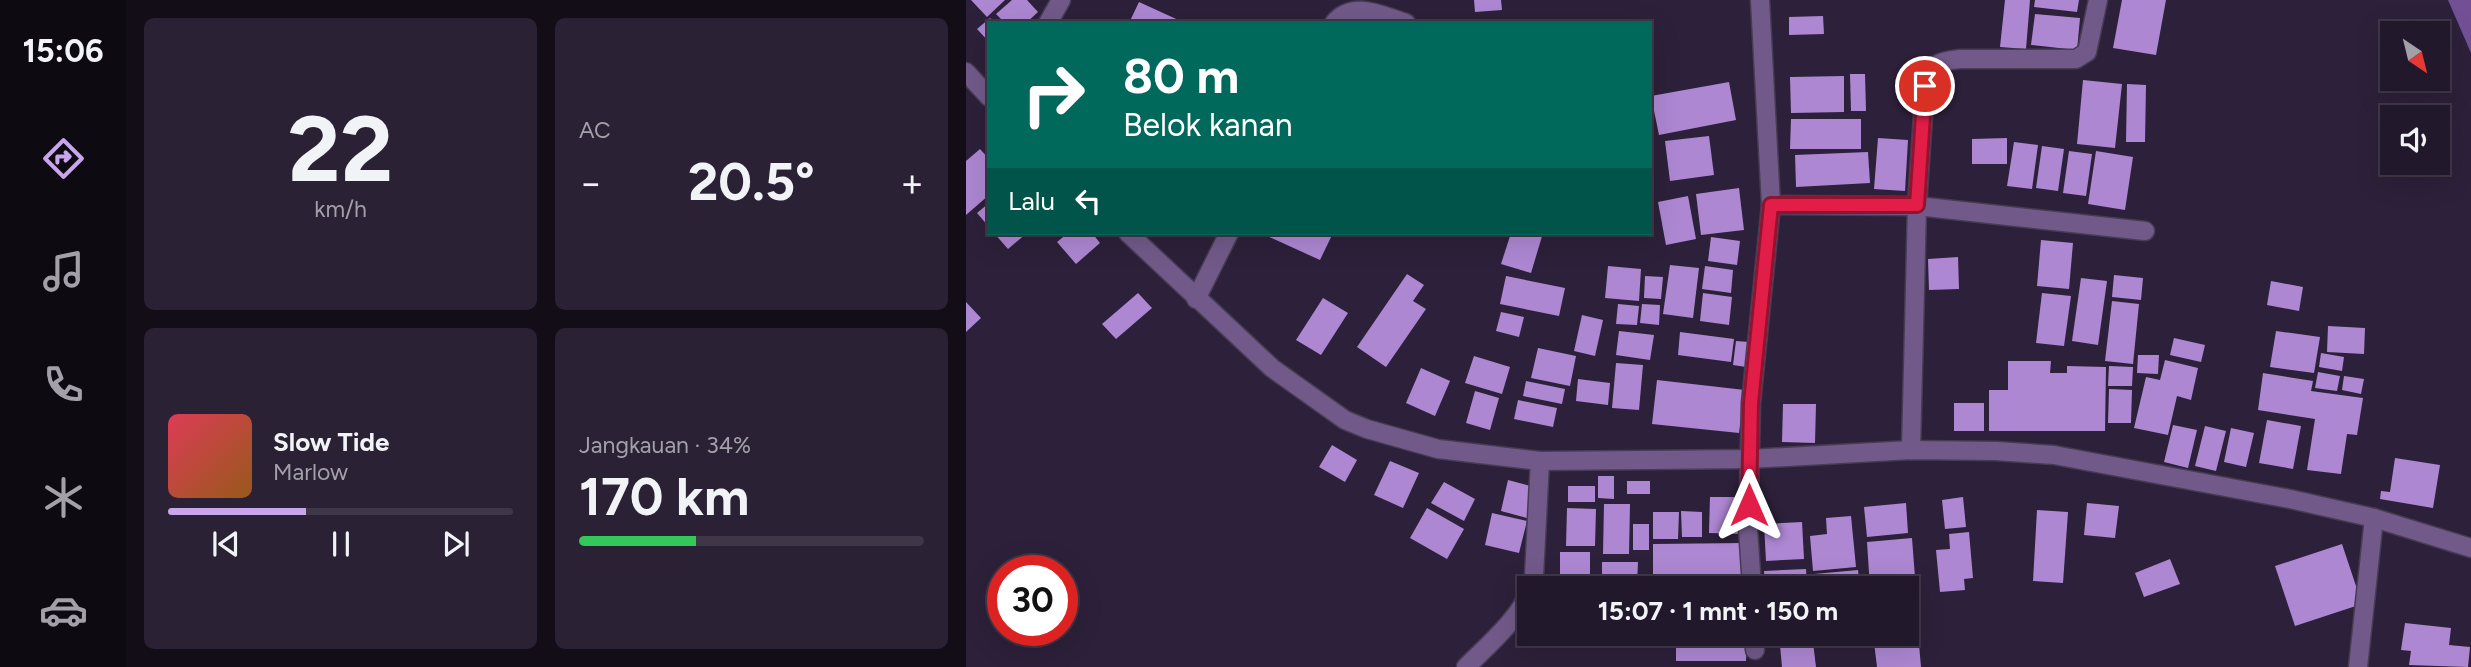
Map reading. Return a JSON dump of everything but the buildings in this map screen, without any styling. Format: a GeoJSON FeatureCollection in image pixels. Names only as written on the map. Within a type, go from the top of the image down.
{"type":"FeatureCollection","features":[{"type":"Feature","properties":{"kind":"street"},"geometry":{"type":"LineString","coordinates":[[1049,21],[1061,0]]}},
{"type":"Feature","properties":{"kind":"street"},"geometry":{"type":"LineString","coordinates":[[1751,576],[1748,528],[1751,403],[1771,205],[1760,0]]}},
{"type":"Feature","properties":{"kind":"street"},"geometry":{"type":"LineString","coordinates":[[1911,450],[1917,205],[1928,73],[1936,64],[1960,59],[2077,59],[2087,52],[2098,0]]}},
{"type":"Feature","properties":{"kind":"street"},"geometry":{"type":"LineString","coordinates":[[1335,21],[1340,13],[1357,7],[1400,21]]}},
{"type":"Feature","properties":{"kind":"street"},"geometry":{"type":"LineString","coordinates":[[966,72],[987,95]]}},
{"type":"Feature","properties":{"kind":"street"},"geometry":{"type":"LineString","coordinates":[[1771,205],[1917,205],[2145,231]]}},
{"type":"Feature","properties":{"kind":"street"},"geometry":{"type":"LineString","coordinates":[[1130,235],[1272,368],[1345,420],[1438,449],[1540,461],[1749,459],[1911,450],[2054,455],[2290,499],[2374,519],[2471,548]]}},
{"type":"Feature","properties":{"kind":"street"},"geometry":{"type":"LineString","coordinates":[[1196,299],[1228,235]]}},
{"type":"Feature","properties":{"kind":"street"},"geometry":{"type":"LineString","coordinates":[[1534,576],[1540,461]]}},
{"type":"Feature","properties":{"kind":"street"},"geometry":{"type":"LineString","coordinates":[[2358,667],[2374,519]]}},
{"type":"Feature","properties":{"kind":"street"},"geometry":{"type":"LineString","coordinates":[[1466,667],[1517,611]]}},
{"type":"Feature","properties":{"kind":"shaded area"},"geometry":{"type":"Polygon","coordinates":[[[2448,0],[2471,0],[2471,53],[2448,0]]]}},
{"type":"Feature","properties":{"kind":"route"},"geometry":{"type":"LineString","coordinates":[[1749,505],[1751,403],[1771,205],[1917,205],[1925,86]]}}]}
